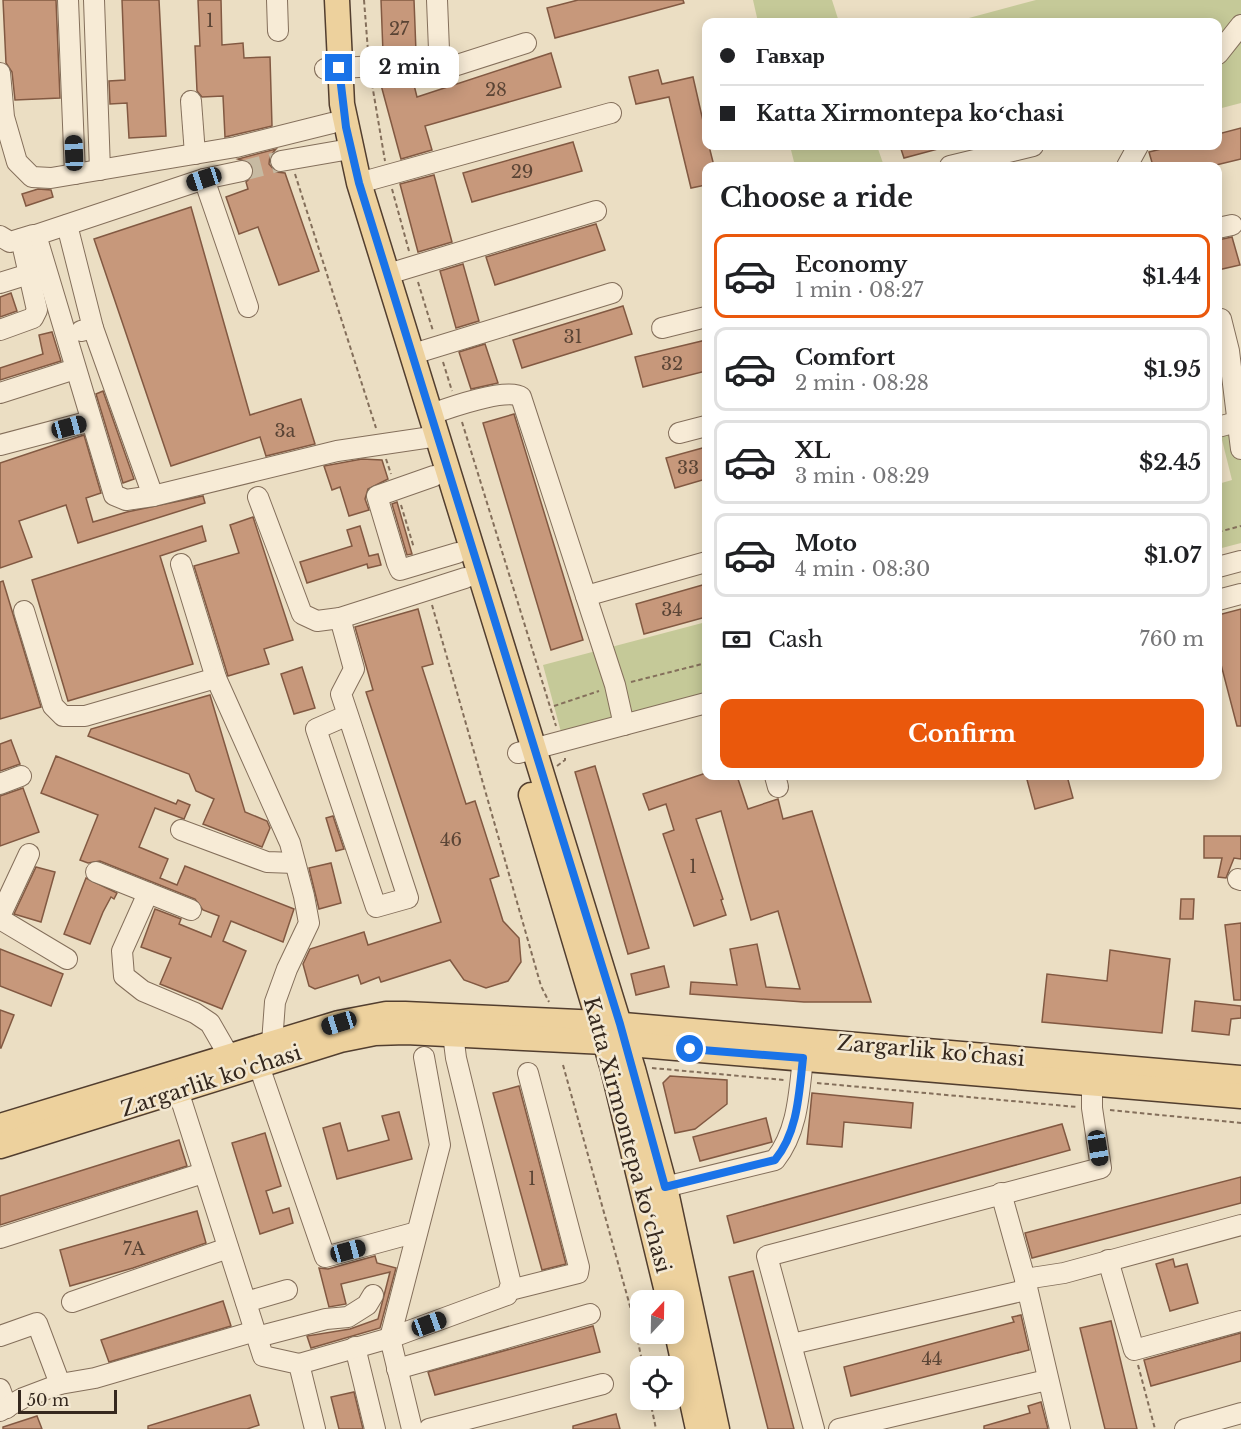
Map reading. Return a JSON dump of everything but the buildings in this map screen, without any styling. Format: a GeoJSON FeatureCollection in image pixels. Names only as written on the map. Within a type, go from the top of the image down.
{"type":"FeatureCollection","features":[{"type":"Feature","properties":{"kind":"main road","name":"Katta Xirmontepa koʻchasi"},"geometry":{"type":"LineString","coordinates":[[322,0],[343,150],[431,429],[526,751],[613,1033],[665,1187],[717,1429]]}},
{"type":"Feature","properties":{"kind":"main road","name":"Katta Xirmontepa koʻchasi"},"geometry":{"type":"LineString","coordinates":[[337,0],[332,69],[332,123],[359,183],[413,354],[431,429],[434,476],[465,578],[526,751]]}},
{"type":"Feature","properties":{"kind":"main road","name":"Zargarlik ko'chasi"},"geometry":{"type":"LineString","coordinates":[[0,1146],[175,1083],[229,1056],[339,1023],[386,1014],[1092,1074],[1241,1096]]}},
{"type":"Feature","properties":{"kind":"main road","name":"Zargarlik ko'chasi"},"geometry":{"type":"LineString","coordinates":[[0,1126],[175,1083],[259,1066],[340,1040],[375,1033],[613,1033],[802,1070],[1241,1078]]}},
{"type":"Feature","properties":{"kind":"main road","name":"Katta Xirmontepa koʻchasi"},"geometry":{"type":"LineString","coordinates":[[613,1033],[667,1290]]}},
{"type":"Feature","properties":{"kind":"main road"},"geometry":{"type":"LineString","coordinates":[[679,1344],[698,1429]]}},
{"type":"Feature","properties":{"kind":"street"},"geometry":{"type":"LineString","coordinates":[[68,0],[75,174]]}},
{"type":"Feature","properties":{"kind":"street"},"geometry":{"type":"LineString","coordinates":[[94,0],[100,170]]}},
{"type":"Feature","properties":{"kind":"street"},"geometry":{"type":"LineString","coordinates":[[277,0],[278,31]]}},
{"type":"Feature","properties":{"kind":"street"},"geometry":{"type":"LineString","coordinates":[[332,69],[425,63],[435,57],[439,50],[437,0]]}},
{"type":"Feature","properties":{"kind":"street"},"geometry":{"type":"LineString","coordinates":[[1222,49],[1241,25]]}},
{"type":"Feature","properties":{"kind":"street"},"geometry":{"type":"LineString","coordinates":[[435,57],[442,64],[454,66],[526,43]]}},
{"type":"Feature","properties":{"kind":"street"},"geometry":{"type":"LineString","coordinates":[[0,73],[4,117],[17,162],[32,177],[51,178],[236,147],[332,123]]}},
{"type":"Feature","properties":{"kind":"street"},"geometry":{"type":"LineString","coordinates":[[191,101],[195,154]]}},
{"type":"Feature","properties":{"kind":"street"},"geometry":{"type":"LineString","coordinates":[[359,183],[611,113]]}},
{"type":"Feature","properties":{"kind":"street"},"geometry":{"type":"LineString","coordinates":[[281,161],[343,150]]}},
{"type":"Feature","properties":{"kind":"street"},"geometry":{"type":"LineString","coordinates":[[967,162],[1016,150]]}},
{"type":"Feature","properties":{"kind":"street"},"geometry":{"type":"LineString","coordinates":[[12,238],[67,225],[204,179],[242,171]]}},
{"type":"Feature","properties":{"kind":"street"},"geometry":{"type":"LineString","coordinates":[[204,179],[248,307]]}},
{"type":"Feature","properties":{"kind":"street"},"geometry":{"type":"LineString","coordinates":[[388,274],[596,211]]}},
{"type":"Feature","properties":{"kind":"street"},"geometry":{"type":"LineString","coordinates":[[67,225],[93,328],[153,496]]}},
{"type":"Feature","properties":{"kind":"street"},"geometry":{"type":"LineString","coordinates":[[0,330],[33,318],[37,310],[29,274],[12,238]]}},
{"type":"Feature","properties":{"kind":"street"},"geometry":{"type":"LineString","coordinates":[[12,238],[65,335],[114,495],[126,500],[153,496],[431,429],[457,405],[515,394],[521,398],[615,685],[624,725]]}},
{"type":"Feature","properties":{"kind":"street"},"geometry":{"type":"LineString","coordinates":[[0,283],[29,274]]}},
{"type":"Feature","properties":{"kind":"street"},"geometry":{"type":"LineString","coordinates":[[413,354],[612,293]]}},
{"type":"Feature","properties":{"kind":"street"},"geometry":{"type":"LineString","coordinates":[[662,328],[702,318]]}},
{"type":"Feature","properties":{"kind":"street"},"geometry":{"type":"LineString","coordinates":[[1222,323],[1229,351],[1241,449]]}},
{"type":"Feature","properties":{"kind":"street"},"geometry":{"type":"LineString","coordinates":[[65,335],[93,328]]}},
{"type":"Feature","properties":{"kind":"street"},"geometry":{"type":"LineString","coordinates":[[0,393],[75,369]]}},
{"type":"Feature","properties":{"kind":"street"},"geometry":{"type":"LineString","coordinates":[[83,395],[113,385]]}},
{"type":"Feature","properties":{"kind":"street"},"geometry":{"type":"LineString","coordinates":[[0,445],[91,421]]}},
{"type":"Feature","properties":{"kind":"street"},"geometry":{"type":"LineString","coordinates":[[679,433],[702,427]]}},
{"type":"Feature","properties":{"kind":"street"},"geometry":{"type":"LineString","coordinates":[[434,476],[377,496],[400,570],[457,552]]}},
{"type":"Feature","properties":{"kind":"street"},"geometry":{"type":"LineString","coordinates":[[258,497],[302,614],[317,621],[340,618],[465,578]]}},
{"type":"Feature","properties":{"kind":"street"},"geometry":{"type":"LineString","coordinates":[[1222,566],[1241,561]]}},
{"type":"Feature","properties":{"kind":"street"},"geometry":{"type":"LineString","coordinates":[[586,596],[702,563]]}},
{"type":"Feature","properties":{"kind":"street"},"geometry":{"type":"LineString","coordinates":[[181,564],[216,678],[290,843],[309,923],[286,969],[275,1002],[272,1043]]}},
{"type":"Feature","properties":{"kind":"street"},"geometry":{"type":"LineString","coordinates":[[1222,599],[1241,594]]}},
{"type":"Feature","properties":{"kind":"street"},"geometry":{"type":"LineString","coordinates":[[24,610],[53,706],[63,716],[85,716],[216,678]]}},
{"type":"Feature","properties":{"kind":"street"},"geometry":{"type":"LineString","coordinates":[[340,618],[354,669],[341,694],[408,898],[376,907],[316,729],[348,716]]}},
{"type":"Feature","properties":{"kind":"street"},"geometry":{"type":"LineString","coordinates":[[526,751],[702,704]]}},
{"type":"Feature","properties":{"kind":"street"},"geometry":{"type":"LineString","coordinates":[[0,784],[21,776]]}},
{"type":"Feature","properties":{"kind":"street"},"geometry":{"type":"LineString","coordinates":[[181,830],[267,862],[295,862]]}},
{"type":"Feature","properties":{"kind":"street"},"geometry":{"type":"LineString","coordinates":[[29,854],[0,917],[67,959]]}},
{"type":"Feature","properties":{"kind":"street"},"geometry":{"type":"LineString","coordinates":[[96,872],[191,910]]}},
{"type":"Feature","properties":{"kind":"street"},"geometry":{"type":"LineString","coordinates":[[148,893],[122,951],[124,976],[143,992],[195,1013],[210,1023],[229,1056]]}},
{"type":"Feature","properties":{"kind":"street"},"geometry":{"type":"LineString","coordinates":[[175,1083],[263,1356],[300,1364],[390,1338],[507,1295],[510,1290],[511,1284],[456,1058],[453,1034]]}},
{"type":"Feature","properties":{"kind":"street"},"geometry":{"type":"LineString","coordinates":[[412,1429],[390,1338],[440,1145],[424,1057]]}},
{"type":"Feature","properties":{"kind":"street"},"geometry":{"type":"LineString","coordinates":[[259,1066],[325,1257],[417,1232]]}},
{"type":"Feature","properties":{"kind":"street"},"geometry":{"type":"LineString","coordinates":[[665,1187],[775,1160],[784,1150],[790,1134],[798,1107],[802,1070]]}},
{"type":"Feature","properties":{"kind":"street"},"geometry":{"type":"LineString","coordinates":[[510,1290],[578,1273],[579,1266],[528,1073]]}},
{"type":"Feature","properties":{"kind":"street"},"geometry":{"type":"LineString","coordinates":[[814,1429],[767,1256],[1101,1168],[1092,1108],[1092,1074]]}},
{"type":"Feature","properties":{"kind":"street"},"geometry":{"type":"LineString","coordinates":[[0,1238],[203,1173]]}},
{"type":"Feature","properties":{"kind":"street"},"geometry":{"type":"LineString","coordinates":[[1001,1193],[1026,1285],[1060,1429]]}},
{"type":"Feature","properties":{"kind":"street"},"geometry":{"type":"LineString","coordinates":[[792,1344],[1026,1285],[1108,1260],[1241,1225]]}},
{"type":"Feature","properties":{"kind":"street"},"geometry":{"type":"LineString","coordinates":[[72,1302],[228,1248]]}},
{"type":"Feature","properties":{"kind":"street"},"geometry":{"type":"LineString","coordinates":[[1108,1260],[1134,1350],[1241,1321]]}},
{"type":"Feature","properties":{"kind":"street"},"geometry":{"type":"LineString","coordinates":[[246,1302],[287,1290]]}},
{"type":"Feature","properties":{"kind":"street"},"geometry":{"type":"LineString","coordinates":[[0,1389],[3,1410],[23,1398],[60,1384],[95,1378],[256,1334],[326,1318],[348,1317],[367,1305],[373,1295]]}},
{"type":"Feature","properties":{"kind":"street"},"geometry":{"type":"LineString","coordinates":[[397,1369],[590,1314]]}},
{"type":"Feature","properties":{"kind":"street"},"geometry":{"type":"LineString","coordinates":[[0,1336],[37,1323],[60,1384]]}},
{"type":"Feature","properties":{"kind":"street"},"geometry":{"type":"LineString","coordinates":[[355,1347],[375,1429]]}},
{"type":"Feature","properties":{"kind":"street"},"geometry":{"type":"LineString","coordinates":[[300,1364],[315,1429]]}},
{"type":"Feature","properties":{"kind":"street"},"geometry":{"type":"LineString","coordinates":[[839,1429],[1047,1380]]}},
{"type":"Feature","properties":{"kind":"street"},"geometry":{"type":"LineString","coordinates":[[429,1429],[603,1384]]}},
{"type":"Feature","properties":{"kind":"street"},"geometry":{"type":"LineString","coordinates":[[1185,1429],[1241,1413]]}},
{"type":"Feature","properties":{"kind":"path"},"geometry":{"type":"LineString","coordinates":[[364,0],[369,66],[388,175],[413,266],[561,742],[565,760],[556,768]]}},
{"type":"Feature","properties":{"kind":"path"},"geometry":{"type":"LineString","coordinates":[[1222,531],[1241,526]]}},
{"type":"Feature","properties":{"kind":"path"},"geometry":{"type":"LineString","coordinates":[[541,986],[551,1005]]}},
{"type":"Feature","properties":{"kind":"path"},"geometry":{"type":"LineString","coordinates":[[563,1065],[633,1317],[641,1356]]}},
{"type":"Feature","properties":{"kind":"path"},"geometry":{"type":"LineString","coordinates":[[652,1068],[802,1070],[1092,1108],[1241,1123]]}},
{"type":"Feature","properties":{"kind":"path"},"geometry":{"type":"LineString","coordinates":[[1134,1350],[1155,1429]]}},
{"type":"Feature","properties":{"kind":"path"},"geometry":{"type":"LineString","coordinates":[[652,1410],[656,1429]]}},
{"type":"Feature","properties":{"kind":"green space"},"geometry":{"type":"Polygon","coordinates":[[[753,0],[832,0],[838,18],[757,18],[753,0]]]}},
{"type":"Feature","properties":{"kind":"green space"},"geometry":{"type":"Polygon","coordinates":[[[1036,0],[1241,0],[1241,103],[1222,108],[1222,18],[969,18],[1036,0]]]}},
{"type":"Feature","properties":{"kind":"green space"},"geometry":{"type":"Polygon","coordinates":[[[791,150],[878,150],[883,162],[794,162],[791,150]]]}},
{"type":"Feature","properties":{"kind":"green space"},"geometry":{"type":"Polygon","coordinates":[[[1241,427],[1241,543],[1222,548],[1222,483],[1232,480],[1222,432],[1241,427]]]}},
{"type":"Feature","properties":{"kind":"green space"},"geometry":{"type":"Polygon","coordinates":[[[702,623],[702,695],[561,732],[543,665],[702,623]]]}},
{"type":"Feature","properties":{"kind":"tunnel"},"geometry":{"type":"LineString","coordinates":[[242,171],[281,161]]}},
{"type":"Feature","properties":{"kind":"route"},"geometry":{"type":"LineString","coordinates":[[339,68],[346,127],[359,183],[620,1024],[665,1187],[775,1160],[784,1150],[798,1107],[803,1058],[690,1049]]}}]}
